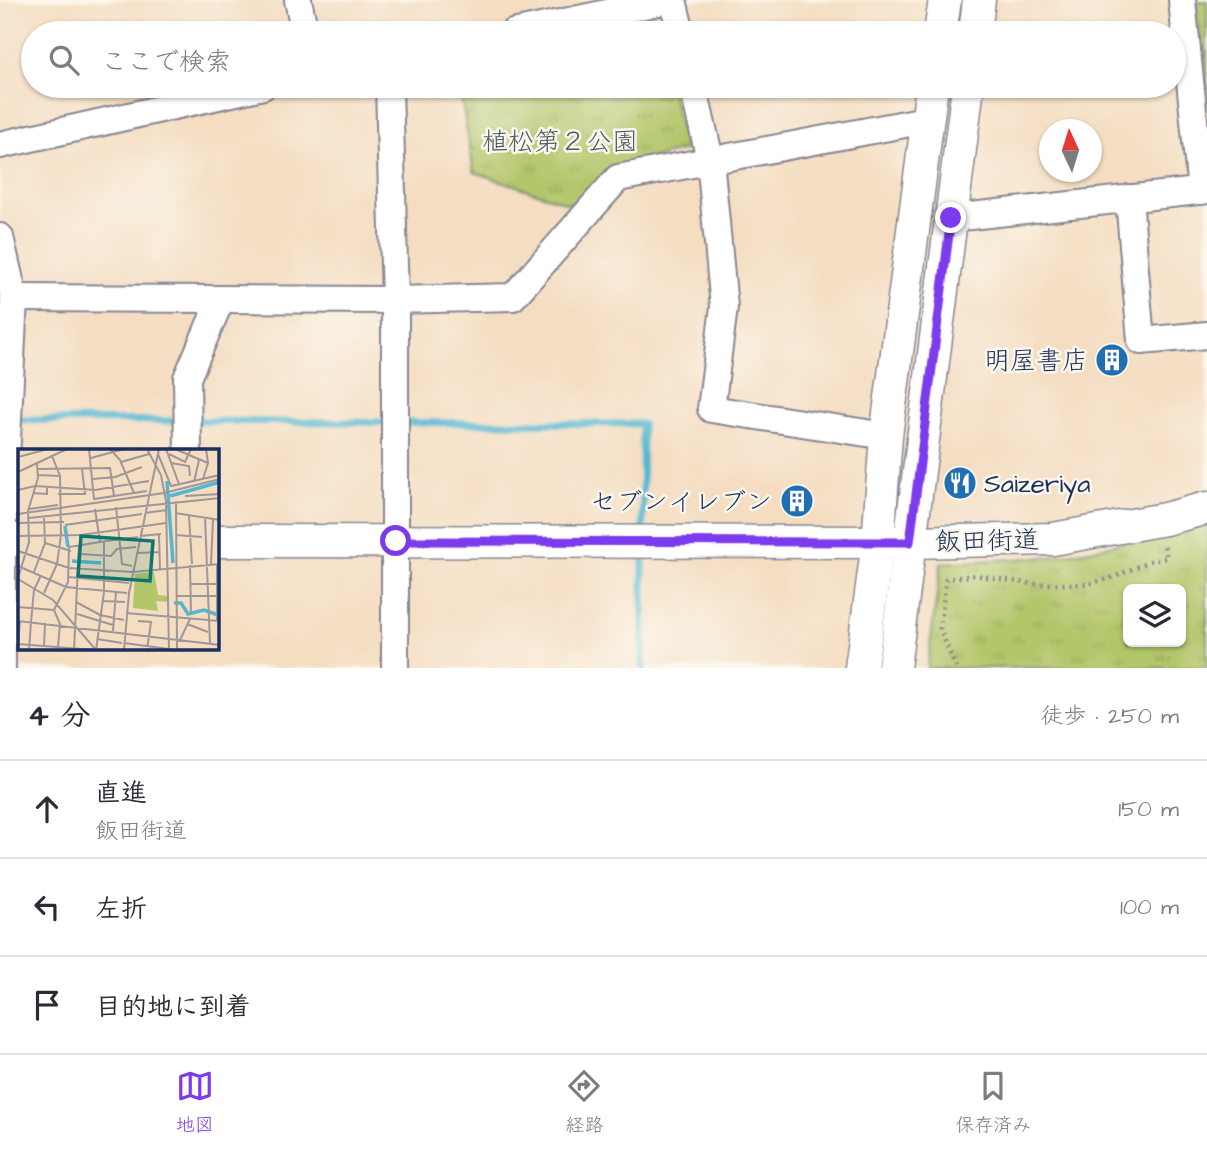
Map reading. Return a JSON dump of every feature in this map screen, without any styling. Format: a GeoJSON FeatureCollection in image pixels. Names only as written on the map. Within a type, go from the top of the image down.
{"type":"FeatureCollection","features":[{"type":"Feature","properties":{"kind":"street"},"geometry":{"type":"LineString","coordinates":[[298,0],[302,21]]}},
{"type":"Feature","properties":{"kind":"street"},"geometry":{"type":"LineString","coordinates":[[570,21],[670,0],[677,21]]}},
{"type":"Feature","properties":{"kind":"street"},"geometry":{"type":"LineString","coordinates":[[942,21],[945,0]]}},
{"type":"Feature","properties":{"kind":"street"},"geometry":{"type":"LineString","coordinates":[[976,21],[979,0]]}},
{"type":"Feature","properties":{"kind":"street"},"geometry":{"type":"LineString","coordinates":[[1182,0],[1184,21]]}},
{"type":"Feature","properties":{"kind":"street"},"geometry":{"type":"LineString","coordinates":[[951,218],[1204,191],[1186,35]]}},
{"type":"Feature","properties":{"kind":"street"},"geometry":{"type":"LineString","coordinates":[[0,145],[210,98]]}},
{"type":"Feature","properties":{"kind":"street"},"geometry":{"type":"LineString","coordinates":[[389,98],[395,300],[395,668]]}},
{"type":"Feature","properties":{"kind":"street"},"geometry":{"type":"LineString","coordinates":[[696,98],[710,159],[724,307],[711,409],[886,436]]}},
{"type":"Feature","properties":{"kind":"street"},"geometry":{"type":"LineString","coordinates":[[861,668],[878,542],[886,436],[930,98]]}},
{"type":"Feature","properties":{"kind":"street"},"geometry":{"type":"LineString","coordinates":[[894,668],[966,98]]}},
{"type":"Feature","properties":{"kind":"street"},"geometry":{"type":"LineString","coordinates":[[13,298],[395,300],[513,297],[618,178],[926,120]]}},
{"type":"Feature","properties":{"kind":"street"},"geometry":{"type":"LineString","coordinates":[[1129,198],[1141,341],[1207,335]]}},
{"type":"Feature","properties":{"kind":"street"},"geometry":{"type":"LineString","coordinates":[[0,237],[13,298],[2,668]]}},
{"type":"Feature","properties":{"kind":"street"},"geometry":{"type":"LineString","coordinates":[[188,449],[187,378],[222,299]]}},
{"type":"Feature","properties":{"kind":"street","name":"飯田街道"},"geometry":{"type":"LineString","coordinates":[[219,541],[910,542],[1053,539],[1207,508]]}},
{"type":"Feature","properties":{"kind":"path"},"geometry":{"type":"LineString","coordinates":[[956,668],[940,629],[946,579],[975,575],[1064,586],[1109,579],[1151,561],[1167,558],[1158,520]]}},
{"type":"Feature","properties":{"kind":"green space"},"geometry":{"type":"Polygon","coordinates":[[[1207,1],[1207,108],[1196,2],[1207,1]]]}},
{"type":"Feature","properties":{"kind":"green space"},"geometry":{"type":"Polygon","coordinates":[[[655,17],[656,21],[637,21],[655,17]]]}},
{"type":"Feature","properties":{"kind":"green space","name":"植松第２公園"},"geometry":{"type":"Polygon","coordinates":[[[461,98],[674,98],[685,150],[610,168],[579,207],[474,172],[461,98]]]}},
{"type":"Feature","properties":{"kind":"green space"},"geometry":{"type":"Polygon","coordinates":[[[1207,520],[1207,668],[927,668],[941,563],[1049,557],[1096,549],[1207,520]]]}},
{"type":"Feature","properties":{"kind":"waterway"},"geometry":{"type":"LineString","coordinates":[[15,420],[181,421]]}},
{"type":"Feature","properties":{"kind":"waterway"},"geometry":{"type":"LineString","coordinates":[[193,421],[642,424],[643,533]]}},
{"type":"Feature","properties":{"kind":"waterway"},"geometry":{"type":"LineString","coordinates":[[643,549],[643,668]]}},
{"type":"Feature","properties":{"kind":"place","name":"明屋書店"},"geometry":{"type":"Point","coordinates":[1112,360]}},
{"type":"Feature","properties":{"kind":"place","name":"Saizeriya"},"geometry":{"type":"Point","coordinates":[960,483]}},
{"type":"Feature","properties":{"kind":"place","name":"セブンイレブン"},"geometry":{"type":"Point","coordinates":[797,501]}},
{"type":"Feature","properties":{"kind":"route"},"geometry":{"type":"LineString","coordinates":[[396,541],[910,542],[951,218]]}}]}
